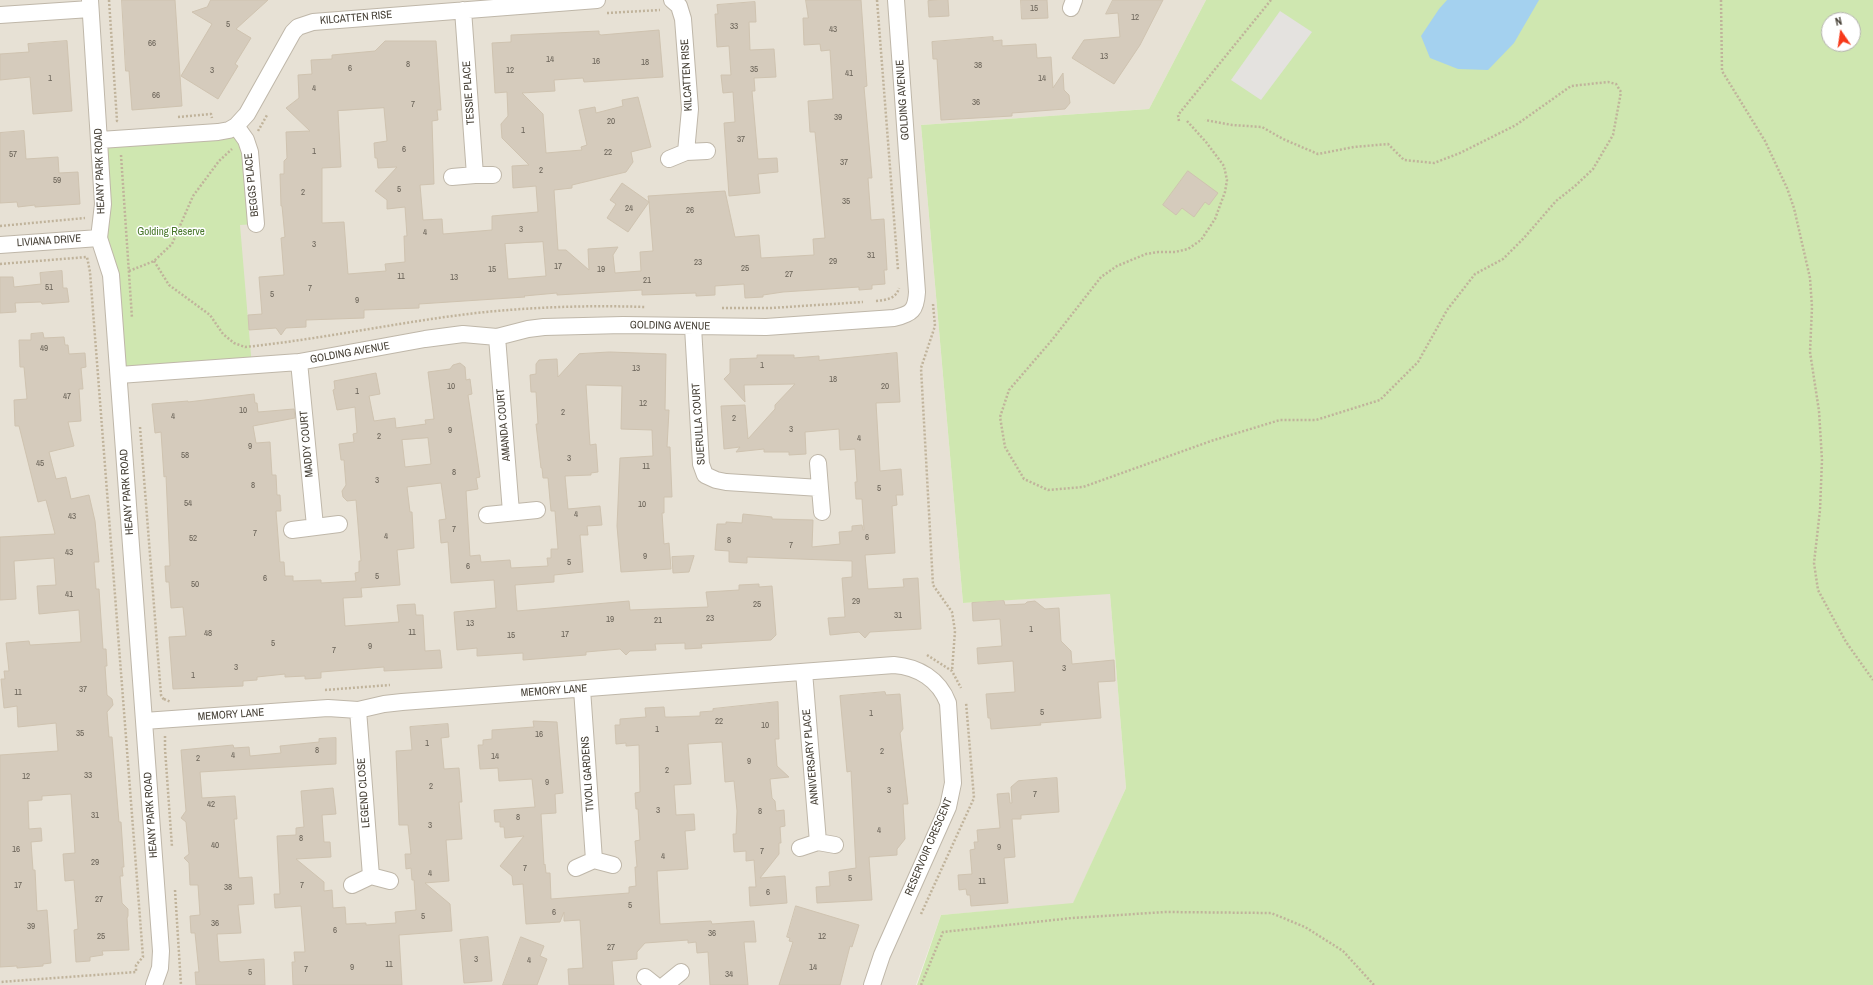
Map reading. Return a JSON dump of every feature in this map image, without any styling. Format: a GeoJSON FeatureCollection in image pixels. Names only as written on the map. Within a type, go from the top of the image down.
{"type":"FeatureCollection","features":[{"type":"Feature","properties":{"kind":"street","name":"KILCATTEN RISE"},"geometry":{"type":"LineString","coordinates":[[236,126],[247,114],[289,39],[298,27],[321,20],[597,0]]}},
{"type":"Feature","properties":{"kind":"street","name":"KILCATTEN RISE"},"geometry":{"type":"LineString","coordinates":[[674,0],[682,12],[684,26],[690,109],[686,152]]}},
{"type":"Feature","properties":{"kind":"street","name":"GOLDING AVENUE"},"geometry":{"type":"LineString","coordinates":[[119,375],[299,362],[424,339],[463,334],[497,337],[544,326],[622,325],[766,327],[894,318],[908,314],[916,304],[917,292],[896,0]]}},
{"type":"Feature","properties":{"kind":"street"},"geometry":{"type":"LineString","coordinates":[[0,15],[90,4]]}},
{"type":"Feature","properties":{"kind":"street","name":"HEANY PARK ROAD"},"geometry":{"type":"LineString","coordinates":[[90,4],[103,204],[99,238],[111,275],[161,952],[160,968],[154,985]]}},
{"type":"Feature","properties":{"kind":"street","name":"TESSIE PLACE"},"geometry":{"type":"LineString","coordinates":[[463,10],[475,175]]}},
{"type":"Feature","properties":{"kind":"street"},"geometry":{"type":"LineString","coordinates":[[100,140],[214,132],[229,130],[236,126]]}},
{"type":"Feature","properties":{"kind":"street","name":"BEGGS PLACE"},"geometry":{"type":"LineString","coordinates":[[236,126],[246,140],[250,152],[256,224]]}},
{"type":"Feature","properties":{"kind":"street"},"geometry":{"type":"LineString","coordinates":[[669,159],[686,152],[706,151]]}},
{"type":"Feature","properties":{"kind":"street"},"geometry":{"type":"LineString","coordinates":[[452,177],[493,175]]}},
{"type":"Feature","properties":{"kind":"street","name":"LIVIANA DRIVE"},"geometry":{"type":"LineString","coordinates":[[0,245],[99,238]]}},
{"type":"Feature","properties":{"kind":"street","name":"SUERULLA COURT"},"geometry":{"type":"LineString","coordinates":[[693,327],[701,464],[705,475],[716,480],[726,482],[820,488]]}},
{"type":"Feature","properties":{"kind":"street","name":"AMANDA COURT"},"geometry":{"type":"LineString","coordinates":[[497,337],[511,512]]}},
{"type":"Feature","properties":{"kind":"street","name":"MADDY COURT"},"geometry":{"type":"LineString","coordinates":[[299,362],[315,526]]}},
{"type":"Feature","properties":{"kind":"street"},"geometry":{"type":"LineString","coordinates":[[818,463],[822,512]]}},
{"type":"Feature","properties":{"kind":"street"},"geometry":{"type":"LineString","coordinates":[[487,515],[536,510]]}},
{"type":"Feature","properties":{"kind":"street"},"geometry":{"type":"LineString","coordinates":[[292,530],[339,524]]}},
{"type":"Feature","properties":{"kind":"street","name":"MEMORY LANE"},"geometry":{"type":"LineString","coordinates":[[144,721],[328,708],[358,710],[384,704],[402,702],[894,666],[904,666],[921,672],[943,691],[948,703]]}},
{"type":"Feature","properties":{"kind":"street","name":"ANNIVERSARY PLACE"},"geometry":{"type":"LineString","coordinates":[[804,672],[818,842]]}},
{"type":"Feature","properties":{"kind":"street","name":"TIVOLI GARDENS"},"geometry":{"type":"LineString","coordinates":[[582,689],[594,860]]}},
{"type":"Feature","properties":{"kind":"street","name":"RESERVOIR CRESCENT"},"geometry":{"type":"LineString","coordinates":[[872,985],[880,960],[951,798],[953,778],[948,703]]}},
{"type":"Feature","properties":{"kind":"street","name":"LEGEND CLOSE"},"geometry":{"type":"LineString","coordinates":[[358,710],[371,876]]}},
{"type":"Feature","properties":{"kind":"street"},"geometry":{"type":"LineString","coordinates":[[800,848],[818,842],[835,845]]}},
{"type":"Feature","properties":{"kind":"street"},"geometry":{"type":"LineString","coordinates":[[576,868],[594,860],[613,865]]}},
{"type":"Feature","properties":{"kind":"street"},"geometry":{"type":"LineString","coordinates":[[352,885],[371,876],[390,881]]}},
{"type":"Feature","properties":{"kind":"street"},"geometry":{"type":"LineString","coordinates":[[665,985],[681,972]]}},
{"type":"Feature","properties":{"kind":"path"},"geometry":{"type":"LineString","coordinates":[[109,0],[117,121]]}},
{"type":"Feature","properties":{"kind":"path"},"geometry":{"type":"LineString","coordinates":[[877,0],[896,265],[899,274]]}},
{"type":"Feature","properties":{"kind":"path"},"geometry":{"type":"LineString","coordinates":[[1179,121],[1178,115],[1271,0]]}},
{"type":"Feature","properties":{"kind":"path"},"geometry":{"type":"LineString","coordinates":[[1721,0],[1722,72],[1765,141],[1787,188],[1794,208],[1810,278],[1812,307],[1810,352],[1819,411],[1822,460],[1820,510],[1814,563],[1818,590],[1846,642],[1873,680]]}},
{"type":"Feature","properties":{"kind":"path"},"geometry":{"type":"LineString","coordinates":[[1187,121],[1206,142],[1224,166],[1227,180],[1225,192],[1218,212],[1201,240],[1188,249],[1175,252],[1146,254],[1117,266],[1101,277],[1052,340],[1008,390],[1000,417],[1005,447],[1024,479],[1048,490],[1083,488],[1211,441],[1280,420],[1316,420],[1380,400],[1418,362],[1446,310],[1475,274],[1503,259],[1556,201],[1593,169],[1613,135],[1621,92],[1616,84],[1608,82],[1571,86],[1516,125],[1460,153],[1434,163],[1404,160],[1388,144],[1354,147],[1318,154],[1283,139],[1262,127],[1232,125],[1205,120]]}},
{"type":"Feature","properties":{"kind":"path"},"geometry":{"type":"LineString","coordinates":[[253,135],[261,127],[270,109]]}},
{"type":"Feature","properties":{"kind":"path"},"geometry":{"type":"LineString","coordinates":[[129,271],[154,261],[172,244],[193,196],[219,161],[237,145]]}},
{"type":"Feature","properties":{"kind":"path"},"geometry":{"type":"LineString","coordinates":[[121,154],[133,321]]}},
{"type":"Feature","properties":{"kind":"path"},"geometry":{"type":"LineString","coordinates":[[0,226],[85,219]]}},
{"type":"Feature","properties":{"kind":"path"},"geometry":{"type":"LineString","coordinates":[[0,264],[87,257],[90,272],[143,957],[136,965],[136,972],[0,982]]}},
{"type":"Feature","properties":{"kind":"path"},"geometry":{"type":"LineString","coordinates":[[154,261],[169,285],[210,315],[223,334],[234,343],[245,347],[323,338],[477,313],[575,306],[652,307]]}},
{"type":"Feature","properties":{"kind":"path"},"geometry":{"type":"LineString","coordinates":[[718,308],[771,308],[887,300],[896,296],[901,282]]}},
{"type":"Feature","properties":{"kind":"path"},"geometry":{"type":"LineString","coordinates":[[932,302],[935,326],[921,368],[932,586],[952,612],[955,631],[952,671]]}},
{"type":"Feature","properties":{"kind":"path"},"geometry":{"type":"LineString","coordinates":[[140,421],[160,695],[164,699],[162,702]]}},
{"type":"Feature","properties":{"kind":"path"},"geometry":{"type":"LineString","coordinates":[[165,736],[164,749],[172,851]]}},
{"type":"Feature","properties":{"kind":"path"},"geometry":{"type":"LineString","coordinates":[[175,889],[181,985]]}},
{"type":"Feature","properties":{"kind":"path"},"geometry":{"type":"LineString","coordinates":[[921,985],[943,932],[1072,918],[1166,912],[1271,913],[1305,927],[1343,951],[1374,985]]}},
{"type":"Feature","properties":{"kind":"shaded area"},"geometry":{"type":"Polygon","coordinates":[[[0,0],[1206,0],[1149,109],[921,125],[963,603],[1110,593],[1126,788],[1073,904],[941,915],[916,985],[0,985],[0,0]]]}},
{"type":"Feature","properties":{"kind":"shaded area"},"geometry":{"type":"Polygon","coordinates":[[[1280,11],[1312,32],[1261,100],[1231,80],[1280,11]]]}},
{"type":"Feature","properties":{"kind":"green space"},"geometry":{"type":"Polygon","coordinates":[[[1206,0],[1873,0],[1873,985],[917,985],[941,915],[1073,903],[1126,788],[1110,594],[963,603],[921,125],[1149,109],[1206,0]]]}},
{"type":"Feature","properties":{"kind":"green space","name":"Golding Reserve"},"geometry":{"type":"Polygon","coordinates":[[[218,132],[246,140],[256,224],[240,225],[252,367],[119,375],[100,229],[100,140],[218,132]]]}},
{"type":"Feature","properties":{"kind":"water"},"geometry":{"type":"Polygon","coordinates":[[[1447,0],[1539,0],[1514,43],[1488,70],[1458,69],[1430,58],[1421,36],[1439,9],[1447,0]]]}},
{"type":"Feature","properties":{"kind":"building"},"geometry":{"type":"Polygon","coordinates":[[[122,0],[175,0],[182,106],[132,110],[129,71],[126,71],[122,0]]]}},
{"type":"Feature","properties":{"kind":"building"},"geometry":{"type":"Polygon","coordinates":[[[211,0],[268,0],[236,29],[251,38],[235,64],[238,66],[218,99],[181,76],[212,24],[192,12],[207,7],[211,0]]]}},
{"type":"Feature","properties":{"kind":"building"},"geometry":{"type":"Polygon","coordinates":[[[806,0],[861,0],[867,86],[864,87],[872,178],[868,178],[871,220],[884,219],[887,270],[884,270],[885,284],[872,285],[872,289],[859,290],[859,287],[783,292],[763,295],[763,297],[745,298],[744,284],[715,286],[715,295],[696,296],[696,293],[642,295],[642,290],[557,295],[557,293],[524,296],[525,297],[419,304],[419,308],[364,310],[364,318],[306,320],[306,327],[286,328],[281,335],[276,328],[249,330],[248,315],[262,314],[259,277],[284,275],[281,238],[285,237],[281,206],[280,174],[284,174],[284,161],[287,158],[286,132],[310,131],[286,108],[299,98],[298,75],[312,74],[311,60],[332,59],[332,55],[375,51],[385,41],[436,41],[441,110],[437,110],[438,120],[432,121],[434,184],[420,185],[423,220],[442,219],[443,234],[492,230],[492,216],[538,212],[536,186],[513,188],[512,166],[529,165],[502,138],[501,124],[508,116],[507,92],[495,93],[492,43],[511,42],[511,35],[599,31],[599,34],[601,35],[659,30],[663,77],[584,82],[583,78],[554,80],[555,91],[522,93],[543,114],[546,153],[582,150],[581,147],[587,145],[579,110],[595,107],[596,113],[623,106],[622,100],[638,97],[651,147],[631,152],[633,162],[626,172],[572,185],[572,188],[554,190],[558,250],[566,250],[589,270],[588,249],[618,247],[613,255],[615,273],[641,271],[640,252],[653,251],[648,196],[725,191],[735,237],[759,235],[761,258],[814,255],[813,239],[825,238],[815,132],[810,132],[808,101],[833,99],[830,50],[821,51],[820,44],[804,45],[803,18],[808,18],[806,0]],[[384,108],[338,111],[341,167],[322,168],[322,223],[344,222],[348,274],[386,271],[385,264],[405,262],[404,236],[407,236],[405,207],[387,209],[387,200],[375,191],[397,167],[378,168],[377,158],[375,158],[374,143],[387,141],[384,108]],[[543,242],[505,244],[508,279],[546,276],[543,242]]]}},
{"type":"Feature","properties":{"kind":"building"},"geometry":{"type":"Polygon","coordinates":[[[948,0],[949,16],[929,17],[928,1],[948,0]]]}},
{"type":"Feature","properties":{"kind":"building"},"geometry":{"type":"Polygon","coordinates":[[[1021,0],[1047,0],[1048,18],[1022,19],[1021,0]]]}},
{"type":"Feature","properties":{"kind":"building"},"geometry":{"type":"Polygon","coordinates":[[[1113,0],[1163,0],[1140,45],[1114,84],[1072,58],[1084,40],[1120,37],[1118,13],[1106,14],[1113,0]]]}},
{"type":"Feature","properties":{"kind":"building"},"geometry":{"type":"Polygon","coordinates":[[[755,2],[756,22],[749,22],[750,50],[774,49],[776,77],[754,78],[755,91],[752,91],[758,159],[777,158],[778,172],[758,174],[760,193],[729,196],[724,123],[735,122],[733,92],[723,93],[721,75],[731,75],[729,46],[717,47],[715,14],[718,14],[717,5],[755,2]]]}},
{"type":"Feature","properties":{"kind":"building"},"geometry":{"type":"Polygon","coordinates":[[[993,37],[993,41],[1002,40],[1002,46],[1036,44],[1037,58],[1051,57],[1053,88],[1063,73],[1064,90],[1069,95],[1070,103],[1065,109],[1012,113],[1012,116],[941,120],[937,59],[933,59],[932,42],[993,37]]]}},
{"type":"Feature","properties":{"kind":"building"},"geometry":{"type":"Polygon","coordinates":[[[67,41],[72,111],[33,114],[30,77],[0,80],[0,54],[29,52],[28,44],[67,41]]]}},
{"type":"Feature","properties":{"kind":"building"},"geometry":{"type":"Polygon","coordinates":[[[24,131],[26,159],[58,157],[59,173],[78,172],[80,204],[18,207],[17,202],[0,203],[0,133],[24,131]]]}},
{"type":"Feature","properties":{"kind":"building"},"geometry":{"type":"Polygon","coordinates":[[[1188,171],[1218,193],[1209,205],[1205,202],[1194,217],[1182,208],[1176,215],[1163,205],[1188,171]]]}},
{"type":"Feature","properties":{"kind":"building"},"geometry":{"type":"Polygon","coordinates":[[[622,183],[649,202],[628,232],[607,218],[616,204],[610,200],[622,183]]]}},
{"type":"Feature","properties":{"kind":"building"},"geometry":{"type":"Polygon","coordinates":[[[62,271],[63,288],[67,288],[69,302],[42,304],[41,302],[15,303],[16,312],[0,313],[0,277],[13,277],[14,287],[41,284],[40,273],[62,271]]]}},
{"type":"Feature","properties":{"kind":"building"},"geometry":{"type":"Polygon","coordinates":[[[43,333],[44,338],[64,337],[65,345],[68,345],[69,354],[85,353],[86,367],[81,368],[83,389],[79,389],[81,421],[68,422],[74,446],[49,452],[56,479],[66,477],[71,499],[89,495],[95,521],[99,562],[94,562],[96,589],[99,589],[103,649],[106,649],[107,666],[105,666],[107,695],[112,699],[113,705],[107,712],[109,737],[112,737],[119,822],[121,822],[124,867],[122,867],[123,876],[120,876],[122,903],[128,909],[127,918],[129,950],[102,951],[103,955],[90,957],[90,961],[76,962],[74,930],[78,929],[74,880],[65,881],[63,854],[75,853],[71,794],[42,796],[42,800],[28,801],[29,829],[41,828],[42,841],[31,842],[33,870],[35,870],[37,911],[47,910],[51,963],[43,964],[43,966],[17,968],[17,966],[0,967],[0,755],[58,751],[56,723],[18,727],[17,706],[4,708],[1,679],[5,679],[4,671],[9,671],[6,643],[29,641],[30,645],[81,642],[79,610],[39,614],[37,586],[56,585],[54,558],[14,561],[16,599],[0,600],[0,537],[55,534],[46,500],[38,502],[19,426],[15,426],[14,400],[27,399],[24,367],[20,367],[19,340],[31,340],[31,334],[43,333]]]}},
{"type":"Feature","properties":{"kind":"building"},"geometry":{"type":"Polygon","coordinates":[[[610,352],[666,354],[665,410],[669,410],[667,447],[670,447],[672,497],[664,497],[664,513],[662,513],[664,544],[669,543],[671,569],[621,572],[617,526],[620,458],[653,456],[652,430],[621,429],[622,386],[586,385],[590,445],[596,444],[598,472],[591,473],[591,475],[565,476],[568,509],[600,506],[602,525],[587,526],[588,535],[580,535],[583,572],[554,575],[554,582],[515,585],[517,611],[629,601],[630,610],[708,607],[706,592],[739,590],[739,585],[759,584],[759,587],[772,586],[776,635],[771,640],[701,644],[702,648],[685,649],[685,643],[655,644],[656,650],[630,651],[626,655],[620,649],[586,652],[586,655],[523,660],[523,653],[477,656],[477,648],[457,650],[454,612],[496,608],[494,580],[451,583],[448,542],[441,543],[439,520],[446,519],[441,483],[407,487],[410,512],[412,512],[414,548],[397,550],[400,585],[361,588],[362,597],[343,598],[345,626],[399,622],[397,605],[415,604],[416,615],[423,615],[425,651],[440,650],[442,668],[384,671],[384,667],[321,672],[321,678],[305,679],[305,676],[285,677],[285,674],[257,677],[257,680],[243,681],[243,686],[173,689],[169,637],[186,636],[183,607],[171,608],[169,582],[166,582],[165,566],[170,566],[166,476],[164,477],[161,432],[155,433],[152,404],[188,402],[254,394],[258,412],[294,409],[295,418],[253,426],[256,443],[270,442],[272,475],[276,475],[277,495],[280,495],[281,511],[276,511],[280,562],[284,562],[285,576],[293,576],[293,581],[321,580],[321,583],[356,581],[355,573],[359,572],[359,561],[361,561],[356,500],[347,501],[343,497],[342,491],[346,485],[344,460],[341,460],[339,444],[354,442],[353,434],[357,433],[355,407],[337,410],[333,390],[335,389],[334,381],[376,373],[380,394],[369,396],[374,421],[395,418],[396,428],[426,424],[425,420],[434,419],[428,372],[450,369],[453,365],[460,363],[465,367],[466,380],[470,379],[472,394],[468,395],[480,477],[476,478],[478,489],[466,491],[470,556],[480,555],[481,562],[510,560],[511,568],[548,566],[547,558],[551,558],[551,549],[558,549],[555,511],[551,511],[548,478],[543,478],[541,468],[536,424],[538,424],[536,392],[531,392],[530,375],[536,374],[536,364],[539,360],[557,359],[558,377],[579,354],[610,352]],[[428,438],[402,440],[405,467],[431,464],[428,438]]]}},
{"type":"Feature","properties":{"kind":"building"},"geometry":{"type":"Polygon","coordinates":[[[897,353],[900,402],[876,403],[880,471],[901,469],[903,495],[896,495],[897,505],[892,506],[895,553],[865,555],[868,589],[904,587],[903,579],[918,578],[921,629],[870,632],[865,638],[859,632],[830,635],[828,618],[845,617],[842,578],[852,577],[852,561],[747,557],[747,563],[729,562],[729,551],[715,550],[717,524],[726,524],[726,522],[742,523],[743,514],[772,517],[772,519],[813,520],[812,547],[840,544],[839,532],[852,531],[852,526],[862,525],[864,530],[862,499],[856,499],[855,482],[857,482],[855,449],[840,450],[839,429],[805,432],[806,454],[789,455],[789,452],[764,452],[764,449],[736,452],[740,447],[724,449],[721,406],[745,405],[748,439],[775,409],[775,405],[795,384],[744,385],[745,402],[724,379],[730,373],[730,359],[757,358],[757,355],[794,355],[794,358],[819,356],[819,360],[897,353]]]}},
{"type":"Feature","properties":{"kind":"building"},"geometry":{"type":"Polygon","coordinates":[[[694,556],[689,572],[673,573],[672,557],[694,556]]]}},
{"type":"Feature","properties":{"kind":"building"},"geometry":{"type":"Polygon","coordinates":[[[1004,601],[1005,605],[1025,604],[1027,602],[1035,601],[1045,609],[1059,608],[1061,641],[1071,651],[1072,664],[1114,660],[1115,681],[1098,682],[1101,718],[991,729],[990,718],[988,718],[986,694],[1015,692],[1013,661],[978,664],[977,648],[1002,646],[1000,619],[973,621],[972,603],[1004,601]]]}},
{"type":"Feature","properties":{"kind":"building"},"geometry":{"type":"Polygon","coordinates":[[[885,692],[886,695],[900,694],[903,729],[900,733],[908,804],[903,804],[905,839],[897,849],[897,855],[869,857],[872,900],[817,903],[816,887],[830,886],[829,872],[856,868],[851,771],[847,772],[840,696],[885,692]]]}},
{"type":"Feature","properties":{"kind":"building"},"geometry":{"type":"Polygon","coordinates":[[[778,702],[779,739],[775,739],[777,766],[789,777],[770,779],[772,798],[775,801],[776,811],[784,810],[785,826],[780,827],[781,843],[779,843],[779,854],[760,878],[785,876],[787,903],[750,906],[749,887],[756,887],[754,860],[746,861],[746,851],[734,852],[733,834],[736,834],[737,811],[734,781],[725,782],[722,742],[688,744],[691,784],[674,785],[676,815],[694,814],[695,830],[685,831],[688,869],[657,871],[660,924],[711,921],[712,924],[754,921],[756,942],[744,942],[748,985],[710,985],[708,952],[697,953],[696,942],[688,943],[688,940],[645,943],[637,952],[637,959],[612,961],[614,985],[569,985],[568,969],[583,968],[580,920],[564,921],[564,912],[560,922],[526,924],[523,884],[513,885],[512,876],[500,866],[524,836],[505,838],[504,827],[500,827],[500,822],[495,822],[494,810],[535,807],[532,779],[499,781],[498,768],[480,769],[478,745],[483,745],[483,740],[492,739],[492,730],[534,727],[533,721],[557,722],[563,793],[555,794],[556,813],[541,814],[544,865],[545,864],[546,873],[550,873],[551,899],[629,893],[629,887],[636,886],[635,867],[637,867],[635,841],[640,840],[638,809],[636,809],[635,793],[640,792],[639,745],[626,746],[626,743],[616,744],[615,725],[620,725],[620,719],[646,717],[645,708],[664,707],[665,717],[700,716],[700,712],[713,711],[713,709],[778,702]]]}},
{"type":"Feature","properties":{"kind":"building"},"geometry":{"type":"Polygon","coordinates":[[[448,724],[449,737],[441,738],[444,769],[459,768],[462,802],[459,802],[462,839],[446,840],[449,881],[425,883],[450,904],[452,931],[399,935],[402,985],[293,985],[292,962],[295,962],[294,952],[305,952],[301,906],[275,908],[274,894],[280,894],[277,836],[296,835],[296,828],[304,827],[301,791],[333,788],[336,814],[322,815],[324,842],[330,842],[331,857],[296,859],[324,882],[324,891],[332,890],[333,908],[345,907],[346,924],[366,923],[366,925],[396,923],[395,912],[416,910],[414,880],[412,880],[411,868],[406,869],[405,854],[411,854],[408,825],[399,825],[396,751],[412,750],[410,727],[448,724]]]}},
{"type":"Feature","properties":{"kind":"building"},"geometry":{"type":"Polygon","coordinates":[[[336,738],[336,764],[200,772],[202,798],[235,796],[237,819],[234,819],[239,878],[252,877],[254,904],[238,905],[241,933],[217,934],[219,961],[264,959],[265,985],[196,985],[195,972],[199,972],[195,933],[191,933],[190,916],[200,915],[198,885],[190,885],[189,863],[184,858],[189,854],[186,822],[181,818],[186,811],[181,750],[233,745],[234,748],[249,747],[250,756],[281,753],[280,746],[319,742],[319,739],[336,738]]]}},
{"type":"Feature","properties":{"kind":"building"},"geometry":{"type":"Polygon","coordinates":[[[1057,778],[1059,812],[1021,815],[1021,819],[1012,819],[1015,857],[1004,858],[1008,903],[971,906],[970,895],[967,895],[966,889],[959,890],[958,875],[972,874],[970,850],[975,849],[974,842],[978,842],[977,830],[1000,828],[997,794],[1009,793],[1010,803],[1012,803],[1011,787],[1018,781],[1057,778]]]}},
{"type":"Feature","properties":{"kind":"building"},"geometry":{"type":"Polygon","coordinates":[[[796,906],[859,925],[852,947],[850,946],[840,985],[779,985],[793,942],[789,941],[790,938],[787,937],[796,906]]]}},
{"type":"Feature","properties":{"kind":"building"},"geometry":{"type":"Polygon","coordinates":[[[488,937],[492,981],[464,983],[460,940],[488,937]]]}},
{"type":"Feature","properties":{"kind":"building"},"geometry":{"type":"Polygon","coordinates":[[[521,937],[544,946],[540,956],[547,959],[537,985],[503,985],[521,937]]]}}]}
